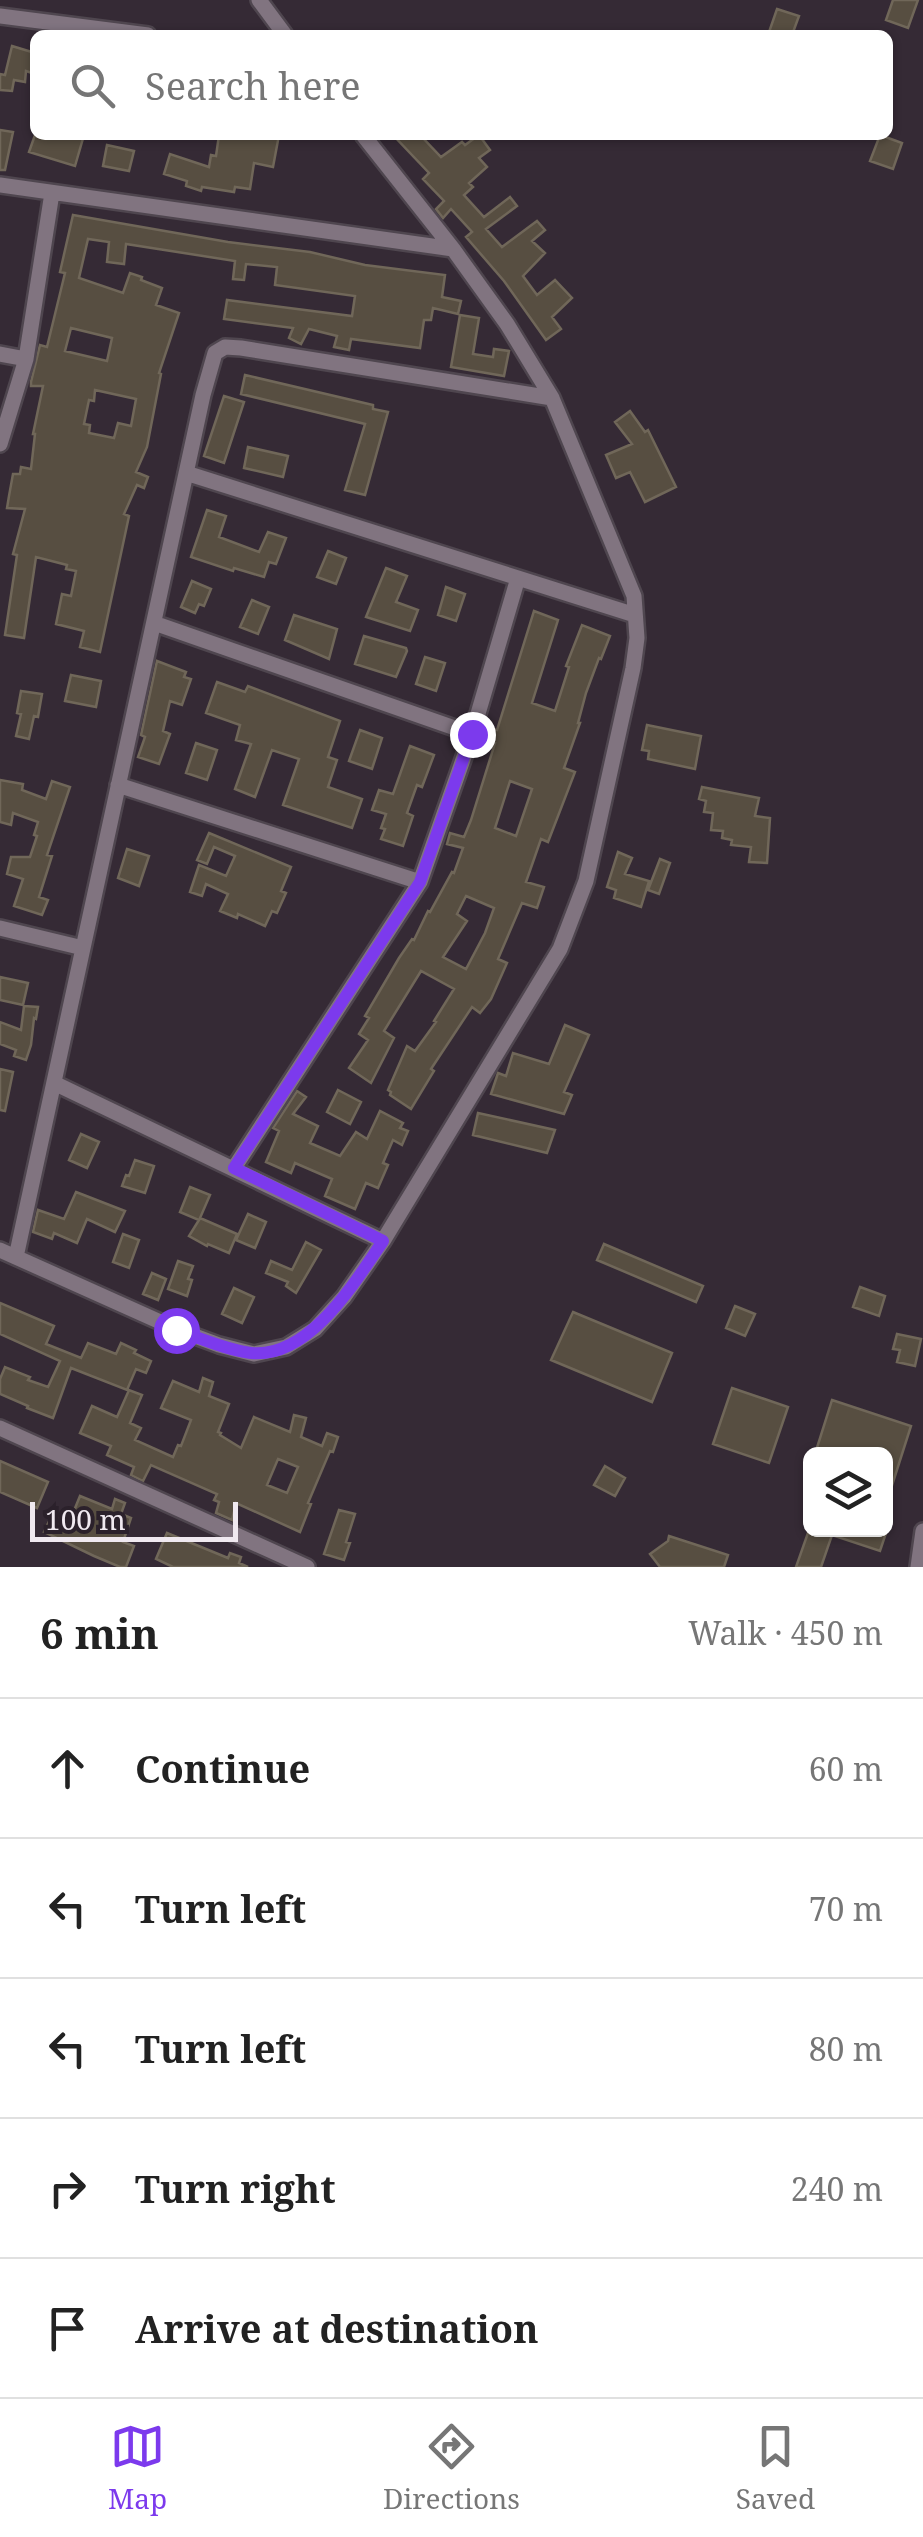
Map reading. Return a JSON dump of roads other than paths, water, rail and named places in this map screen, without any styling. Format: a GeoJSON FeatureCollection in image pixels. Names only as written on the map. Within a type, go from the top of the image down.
{"type":"FeatureCollection","features":[{"type":"Feature","properties":{"kind":"street"},"geometry":{"type":"LineString","coordinates":[[258,0],[281,30]]}},
{"type":"Feature","properties":{"kind":"street"},"geometry":{"type":"LineString","coordinates":[[0,16],[109,30]]}},
{"type":"Feature","properties":{"kind":"street"},"geometry":{"type":"LineString","coordinates":[[0,1250],[176,1330],[254,1354],[286,1347],[315,1329],[344,1298],[383,1241],[560,948],[586,881],[634,668],[634,596],[552,398],[507,324],[367,140]]}},
{"type":"Feature","properties":{"kind":"street"},"geometry":{"type":"LineString","coordinates":[[0,184],[452,249]]}},
{"type":"Feature","properties":{"kind":"street"},"geometry":{"type":"LineString","coordinates":[[0,444],[26,359],[52,193]]}},
{"type":"Feature","properties":{"kind":"street"},"geometry":{"type":"LineString","coordinates":[[16,1256],[215,352],[225,347],[552,398]]}},
{"type":"Feature","properties":{"kind":"street"},"geometry":{"type":"LineString","coordinates":[[0,354],[26,359]]}},
{"type":"Feature","properties":{"kind":"street"},"geometry":{"type":"LineString","coordinates":[[186,473],[635,614]]}},
{"type":"Feature","properties":{"kind":"street"},"geometry":{"type":"LineString","coordinates":[[234,1168],[420,882],[472,734],[518,578]]}},
{"type":"Feature","properties":{"kind":"street"},"geometry":{"type":"LineString","coordinates":[[154,622],[472,734]]}},
{"type":"Feature","properties":{"kind":"street"},"geometry":{"type":"LineString","coordinates":[[118,785],[420,882]]}},
{"type":"Feature","properties":{"kind":"street"},"geometry":{"type":"LineString","coordinates":[[0,928],[83,948]]}},
{"type":"Feature","properties":{"kind":"street"},"geometry":{"type":"LineString","coordinates":[[54,1082],[383,1241]]}},
{"type":"Feature","properties":{"kind":"street"},"geometry":{"type":"LineString","coordinates":[[0,1428],[306,1567]]}},
{"type":"Feature","properties":{"kind":"street"},"geometry":{"type":"LineString","coordinates":[[918,1567],[923,1531]]}}]}
